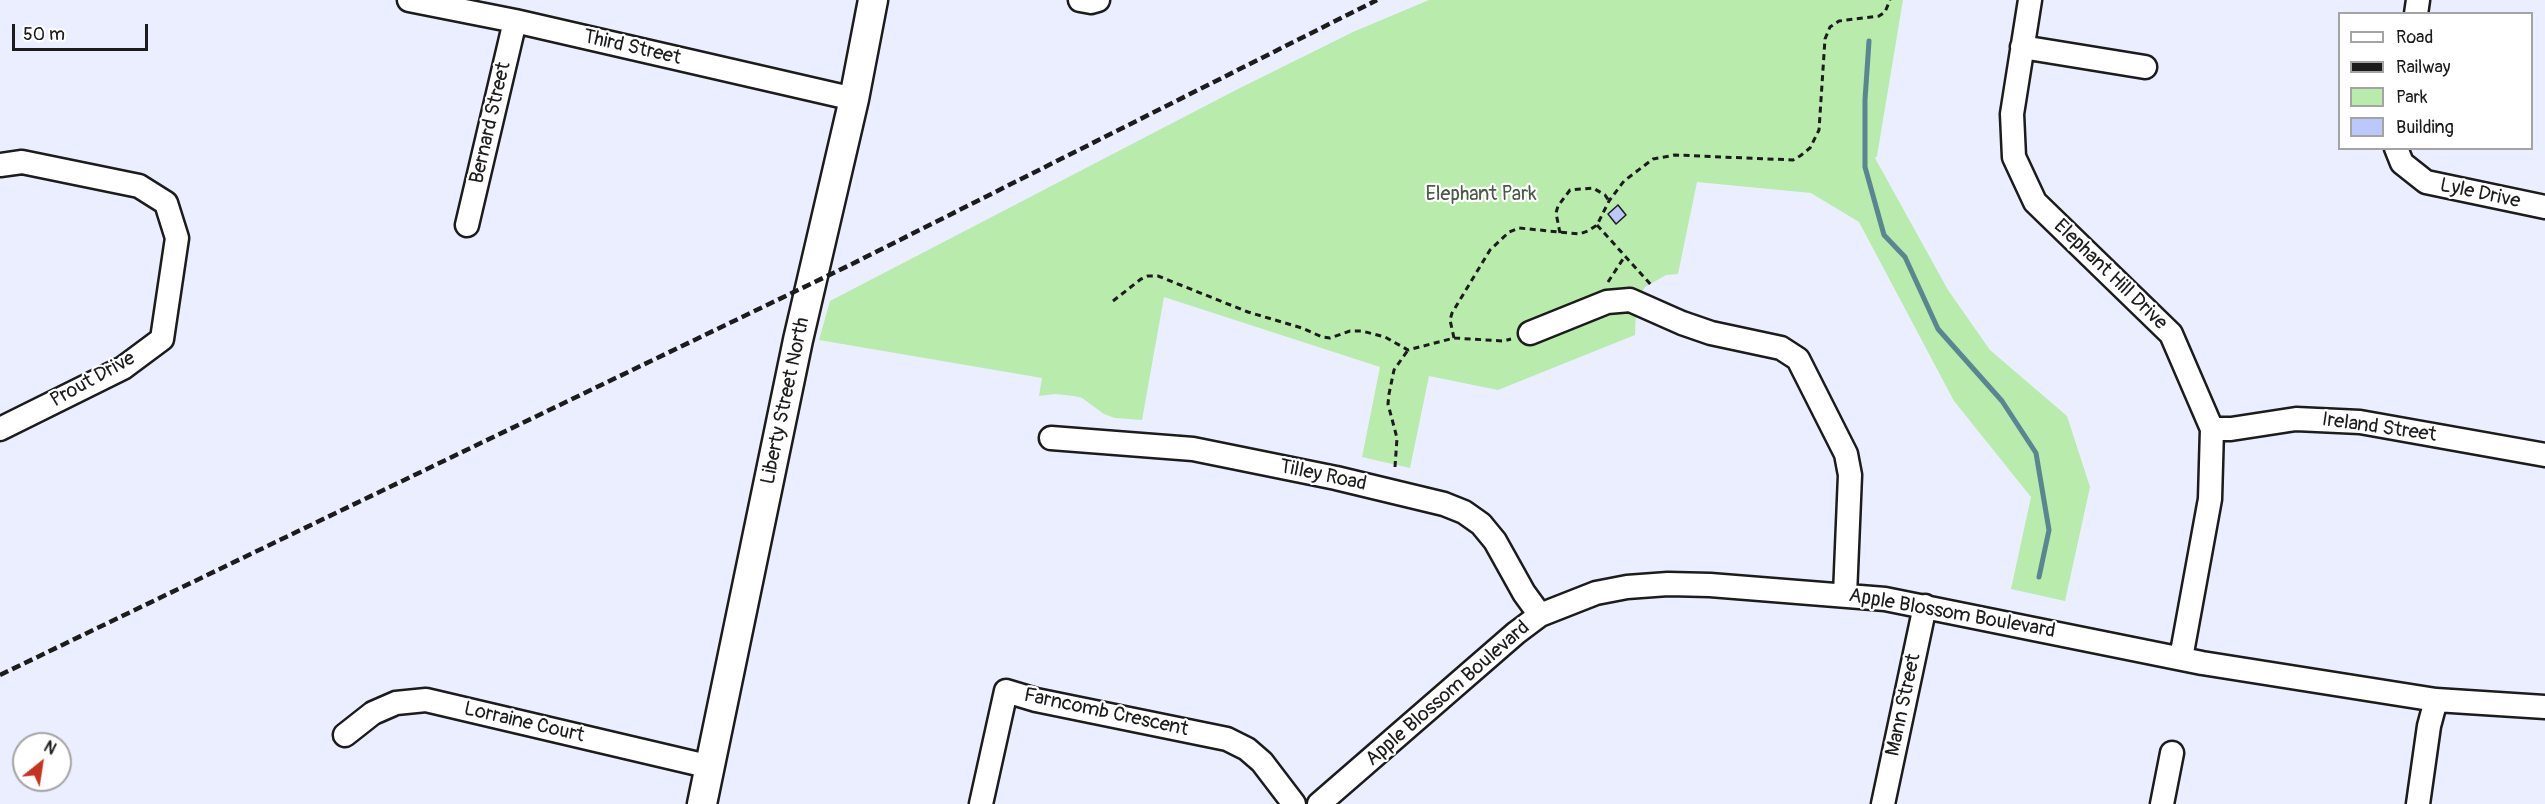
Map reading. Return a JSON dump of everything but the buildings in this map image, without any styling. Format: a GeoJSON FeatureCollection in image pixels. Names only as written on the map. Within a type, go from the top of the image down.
{"type":"FeatureCollection","features":[{"type":"Feature","properties":{"kind":"main road","name":"Liberty Street North"},"geometry":{"type":"LineString","coordinates":[[702,804],[798,340],[854,99],[873,0]]}},
{"type":"Feature","properties":{"kind":"street","name":"Third Street"},"geometry":{"type":"LineString","coordinates":[[409,0],[515,21],[854,99]]}},
{"type":"Feature","properties":{"kind":"street"},"geometry":{"type":"LineString","coordinates":[[1080,0],[1091,3],[1098,0]]}},
{"type":"Feature","properties":{"kind":"street","name":"Elephant Hill Drive"},"geometry":{"type":"LineString","coordinates":[[2030,0],[2012,114],[2014,157],[2035,202],[2171,334],[2212,429],[2210,499],[2181,658]]}},
{"type":"Feature","properties":{"kind":"street","name":"Bernard Street"},"geometry":{"type":"LineString","coordinates":[[467,225],[515,21]]}},
{"type":"Feature","properties":{"kind":"street"},"geometry":{"type":"LineString","coordinates":[[2022,47],[2145,67]]}},
{"type":"Feature","properties":{"kind":"street","name":"Lyle Drive"},"geometry":{"type":"LineString","coordinates":[[2398,150],[2402,163],[2426,182],[2545,207]]}},
{"type":"Feature","properties":{"kind":"street","name":"Prout Drive"},"geometry":{"type":"LineString","coordinates":[[0,165],[22,162],[139,186],[166,203],[177,238],[162,339],[123,368],[0,429]]}},
{"type":"Feature","properties":{"kind":"street"},"geometry":{"type":"LineString","coordinates":[[1530,333],[1620,299],[1649,306],[1682,323],[1711,333],[1780,348],[1798,359],[1846,454],[1850,475],[1845,595]]}},
{"type":"Feature","properties":{"kind":"street","name":"Ireland Street"},"geometry":{"type":"LineString","coordinates":[[2212,429],[2231,429],[2296,419],[2360,422],[2545,455]]}},
{"type":"Feature","properties":{"kind":"street","name":"Tilley Road"},"geometry":{"type":"LineString","coordinates":[[1051,438],[1193,449],[1336,478],[1444,504],[1472,518],[1495,541],[1540,615]]}},
{"type":"Feature","properties":{"kind":"street","name":"Apple Blossom Boulevard"},"geometry":{"type":"LineString","coordinates":[[1319,804],[1516,633],[1540,615],[1596,594],[1627,587],[1668,584],[1845,595],[1925,606],[2181,658],[2436,700],[2545,707]]}},
{"type":"Feature","properties":{"kind":"street","name":"Mann Street"},"geometry":{"type":"LineString","coordinates":[[1883,804],[1925,606]]}},
{"type":"Feature","properties":{"kind":"street","name":"Farncomb Crescent"},"geometry":{"type":"LineString","coordinates":[[981,804],[1006,691],[1036,700],[1227,739],[1247,749],[1262,762],[1294,804]]}},
{"type":"Feature","properties":{"kind":"street","name":"Lorraine Court"},"geometry":{"type":"LineString","coordinates":[[345,735],[373,713],[396,703],[426,700],[711,767]]}},
{"type":"Feature","properties":{"kind":"street"},"geometry":{"type":"LineString","coordinates":[[2418,804],[2429,726],[2436,700]]}},
{"type":"Feature","properties":{"kind":"street"},"geometry":{"type":"LineString","coordinates":[[2162,804],[2172,753]]}},
{"type":"Feature","properties":{"kind":"path"},"geometry":{"type":"LineString","coordinates":[[1454,338],[1450,320],[1452,313],[1498,240],[1509,232],[1519,228],[1579,234],[1597,225],[1609,201],[1624,181],[1653,159],[1675,155],[1793,160],[1800,156],[1810,148],[1820,130],[1825,39],[1830,27],[1839,21],[1879,16],[1885,12],[1890,0]]}},
{"type":"Feature","properties":{"kind":"path"},"geometry":{"type":"LineString","coordinates":[[1560,232],[1556,213],[1558,206],[1570,190],[1593,188],[1605,195],[1609,201]]}},
{"type":"Feature","properties":{"kind":"path"},"geometry":{"type":"LineString","coordinates":[[1597,225],[1652,286]]}},
{"type":"Feature","properties":{"kind":"path"},"geometry":{"type":"LineString","coordinates":[[1113,301],[1141,279],[1158,276],[1248,312],[1302,328],[1322,337],[1330,338],[1362,331],[1385,338],[1408,351]]}},
{"type":"Feature","properties":{"kind":"path"},"geometry":{"type":"LineString","coordinates":[[1395,467],[1397,438],[1388,404],[1389,394],[1394,370],[1408,351],[1454,338],[1504,341],[1530,333]]}},
{"type":"Feature","properties":{"kind":"green space","name":"Elephant Park"},"geometry":{"type":"Polygon","coordinates":[[[1429,0],[1903,0],[1875,158],[1948,290],[1990,350],[2067,416],[2090,487],[2065,601],[2011,589],[2031,497],[1954,401],[1859,222],[1811,193],[1697,182],[1678,274],[1666,275],[1645,287],[1638,297],[1635,335],[1498,390],[1429,376],[1410,468],[1362,457],[1380,367],[1164,297],[1142,420],[1115,418],[1104,414],[1082,398],[1074,396],[1055,394],[1039,396],[1042,378],[819,340],[830,301],[1236,90],[1353,32],[1429,0]]]}},
{"type":"Feature","properties":{"kind":"waterway"},"geometry":{"type":"LineString","coordinates":[[1869,41],[1865,100],[1865,167],[1884,235],[1905,257],[1938,329],[2002,401],[2036,453],[2049,530],[2039,577]]}},
{"type":"Feature","properties":{"kind":"railway"},"geometry":{"type":"LineString","coordinates":[[0,675],[852,264],[1377,0]]}}]}
